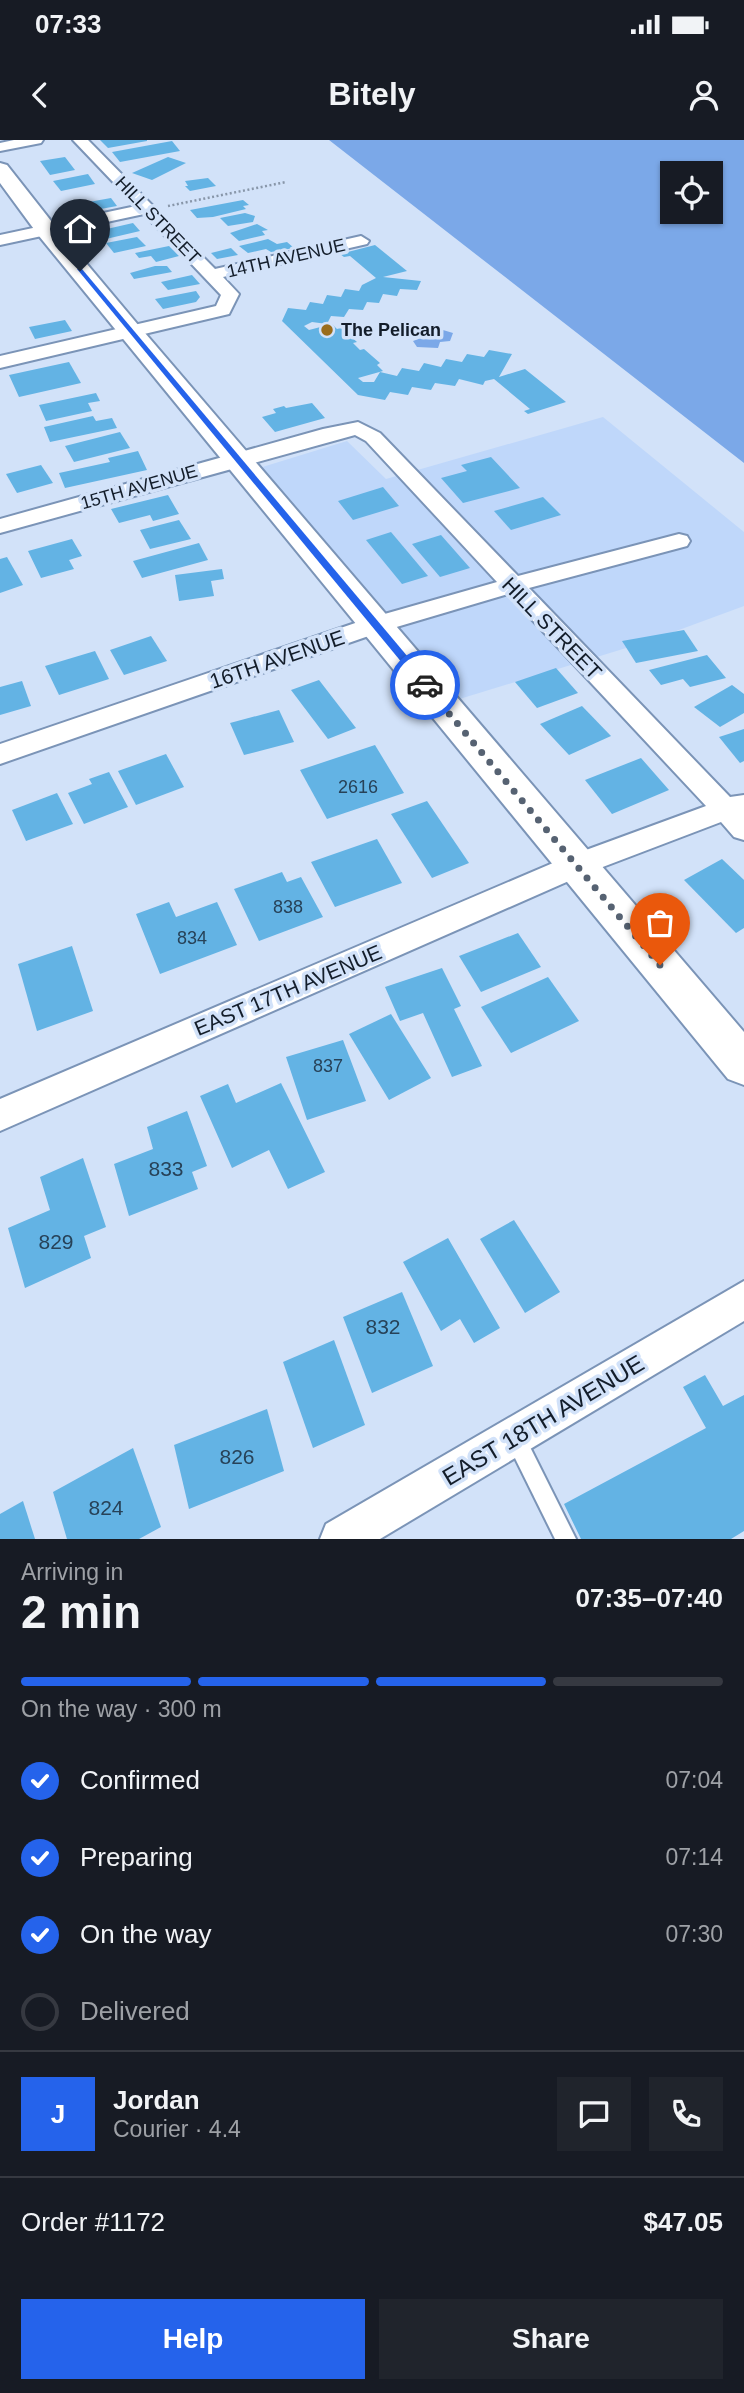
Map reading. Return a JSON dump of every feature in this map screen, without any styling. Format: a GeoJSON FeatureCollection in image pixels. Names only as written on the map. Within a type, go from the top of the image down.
{"type":"FeatureCollection","features":[{"type":"Feature","properties":{"kind":"main road"},"geometry":{"type":"LineString","coordinates":[[0,169],[237,460],[744,1065]]}},
{"type":"Feature","properties":{"kind":"street"},"geometry":{"type":"LineString","coordinates":[[0,147],[36,140]]}},
{"type":"Feature","properties":{"kind":"street","name":"HILL STREET"},"geometry":{"type":"LineString","coordinates":[[80,140],[230,294],[229,303]]}},
{"type":"Feature","properties":{"kind":"street"},"geometry":{"type":"LineString","coordinates":[[0,240],[146,209]]}},
{"type":"Feature","properties":{"kind":"street","name":"14TH AVENUE"},"geometry":{"type":"LineString","coordinates":[[211,275],[361,241]]}},
{"type":"Feature","properties":{"kind":"street","name":"14TH AVENUE"},"geometry":{"type":"LineString","coordinates":[[0,362],[223,310],[229,303]]}},
{"type":"Feature","properties":{"kind":"street","name":"HILL STREET"},"geometry":{"type":"LineString","coordinates":[[358,428],[373,436],[511,585],[738,814]]}},
{"type":"Feature","properties":{"kind":"street","name":"15TH AVENUE"},"geometry":{"type":"LineString","coordinates":[[0,526],[330,433],[358,428]]}},
{"type":"Feature","properties":{"kind":"street","name":"16TH AVENUE"},"geometry":{"type":"LineString","coordinates":[[0,754],[376,625],[511,585],[679,541]]}},
{"type":"Feature","properties":{"kind":"street","name":"EAST 17TH AVENUE"},"geometry":{"type":"LineString","coordinates":[[0,1115],[577,865],[738,814]]}},
{"type":"Feature","properties":{"kind":"street","name":"EAST 18TH AVENUE"},"geometry":{"type":"LineString","coordinates":[[341,1539],[744,1300]]}},
{"type":"Feature","properties":{"kind":"lane"},"geometry":{"type":"LineString","coordinates":[[514,1436],[566,1539]]}},
{"type":"Feature","properties":{"kind":"path"},"geometry":{"type":"LineString","coordinates":[[146,209],[286,181]]}},
{"type":"Feature","properties":{"kind":"shaded area"},"geometry":{"type":"Polygon","coordinates":[[[603,417],[744,532],[744,606],[649,641],[453,701],[256,469],[347,441],[386,479],[603,417]]]}},
{"type":"Feature","properties":{"kind":"water"},"geometry":{"type":"Polygon","coordinates":[[[329,140],[744,140],[744,463],[329,140]]]}},
{"type":"Feature","properties":{"kind":"water"},"geometry":{"type":"Polygon","coordinates":[[[443,330],[453,333],[450,341],[440,342],[438,348],[417,347],[413,341],[443,330]]]}},
{"type":"Feature","properties":{"kind":"building"},"geometry":{"type":"Polygon","coordinates":[[[100,140],[147,140],[147,141],[108,148],[100,140]]]}},
{"type":"Feature","properties":{"kind":"building"},"geometry":{"type":"Polygon","coordinates":[[[172,141],[180,151],[120,162],[112,152],[172,141]]]}},
{"type":"Feature","properties":{"kind":"building"},"geometry":{"type":"Polygon","coordinates":[[[65,157],[75,170],[50,175],[40,161],[65,157]]]}},
{"type":"Feature","properties":{"kind":"building"},"geometry":{"type":"Polygon","coordinates":[[[168,157],[186,163],[152,180],[132,173],[168,157]]]}},
{"type":"Feature","properties":{"kind":"building"},"geometry":{"type":"Polygon","coordinates":[[[88,174],[95,184],[61,191],[53,181],[88,174]]]}},
{"type":"Feature","properties":{"kind":"building"},"geometry":{"type":"Polygon","coordinates":[[[208,178],[216,186],[190,191],[185,186],[188,186],[185,181],[208,178]]]}},
{"type":"Feature","properties":{"kind":"building"},"geometry":{"type":"Polygon","coordinates":[[[111,198],[117,206],[79,213],[72,205],[111,198]]]}},
{"type":"Feature","properties":{"kind":"building"},"geometry":{"type":"Polygon","coordinates":[[[243,200],[249,205],[243,206],[246,209],[213,217],[197,218],[190,210],[243,200]]]}},
{"type":"Feature","properties":{"kind":"building"},"geometry":{"type":"Polygon","coordinates":[[[245,213],[255,216],[253,222],[228,226],[220,218],[245,213]]]}},
{"type":"Feature","properties":{"kind":"building"},"geometry":{"type":"Polygon","coordinates":[[[133,223],[140,231],[106,239],[98,231],[133,223]]]}},
{"type":"Feature","properties":{"kind":"building"},"geometry":{"type":"Polygon","coordinates":[[[257,224],[268,230],[262,231],[265,235],[239,241],[230,233],[257,224]]]}},
{"type":"Feature","properties":{"kind":"building"},"geometry":{"type":"Polygon","coordinates":[[[137,237],[146,246],[114,253],[106,243],[137,237]]]}},
{"type":"Feature","properties":{"kind":"building"},"geometry":{"type":"Polygon","coordinates":[[[268,239],[277,244],[287,242],[294,248],[248,253],[239,246],[268,239]]]}},
{"type":"Feature","properties":{"kind":"building","name":"The Pelican"},"geometry":{"type":"Polygon","coordinates":[[[375,245],[407,271],[383,277],[421,281],[417,290],[400,289],[397,296],[383,294],[379,303],[367,302],[363,310],[349,309],[344,317],[331,316],[327,324],[312,322],[304,326],[309,330],[332,324],[337,329],[341,328],[357,342],[353,343],[360,350],[364,349],[380,363],[377,365],[383,371],[358,378],[363,382],[374,382],[380,372],[397,376],[402,368],[419,371],[424,363],[441,367],[446,359],[462,362],[467,354],[484,357],[489,350],[512,354],[499,377],[525,369],[566,402],[528,414],[524,411],[530,409],[494,379],[485,381],[483,385],[459,379],[455,386],[435,383],[431,390],[412,387],[408,395],[390,392],[385,400],[358,395],[282,321],[288,308],[306,310],[310,302],[323,304],[327,295],[341,297],[345,289],[359,291],[362,285],[376,278],[350,256],[344,257],[340,254],[375,245]]]}},
{"type":"Feature","properties":{"kind":"building"},"geometry":{"type":"Polygon","coordinates":[[[169,246],[179,256],[156,262],[151,256],[139,258],[135,253],[169,246]]]}},
{"type":"Feature","properties":{"kind":"building"},"geometry":{"type":"Polygon","coordinates":[[[231,248],[238,255],[217,259],[211,253],[231,248]]]}},
{"type":"Feature","properties":{"kind":"building"},"geometry":{"type":"Polygon","coordinates":[[[155,266],[167,266],[172,272],[134,279],[130,273],[155,266]]]}},
{"type":"Feature","properties":{"kind":"building"},"geometry":{"type":"Polygon","coordinates":[[[192,275],[200,284],[168,290],[161,282],[192,275]]]}},
{"type":"Feature","properties":{"kind":"building"},"geometry":{"type":"Polygon","coordinates":[[[196,291],[200,297],[196,302],[163,309],[155,299],[196,291]]]}},
{"type":"Feature","properties":{"kind":"building"},"geometry":{"type":"Polygon","coordinates":[[[65,320],[72,331],[35,339],[29,327],[65,320]]]}},
{"type":"Feature","properties":{"kind":"building"},"geometry":{"type":"Polygon","coordinates":[[[69,362],[81,383],[19,397],[9,375],[69,362]]]}},
{"type":"Feature","properties":{"kind":"building"},"geometry":{"type":"Polygon","coordinates":[[[96,393],[100,401],[88,403],[92,411],[46,421],[39,405],[96,393]]]}},
{"type":"Feature","properties":{"kind":"building"},"geometry":{"type":"Polygon","coordinates":[[[312,403],[325,418],[275,432],[262,417],[276,413],[273,409],[312,403]]]}},
{"type":"Feature","properties":{"kind":"building"},"geometry":{"type":"Polygon","coordinates":[[[93,416],[96,421],[112,418],[117,428],[50,442],[44,427],[93,416]]]}},
{"type":"Feature","properties":{"kind":"building"},"geometry":{"type":"Polygon","coordinates":[[[120,432],[130,448],[74,462],[65,446],[120,432]]]}},
{"type":"Feature","properties":{"kind":"building"},"geometry":{"type":"Polygon","coordinates":[[[138,451],[147,470],[65,488],[59,473],[110,462],[108,458],[138,451]]]}},
{"type":"Feature","properties":{"kind":"building"},"geometry":{"type":"Polygon","coordinates":[[[491,457],[520,488],[463,503],[441,478],[467,471],[461,465],[491,457]]]}},
{"type":"Feature","properties":{"kind":"building"},"geometry":{"type":"Polygon","coordinates":[[[41,465],[53,483],[17,493],[6,474],[41,465]]]}},
{"type":"Feature","properties":{"kind":"building"},"geometry":{"type":"Polygon","coordinates":[[[383,487],[399,506],[353,520],[338,501],[383,487]]]}},
{"type":"Feature","properties":{"kind":"building"},"geometry":{"type":"Polygon","coordinates":[[[168,495],[179,514],[153,521],[150,515],[119,523],[111,509],[168,495]]]}},
{"type":"Feature","properties":{"kind":"building"},"geometry":{"type":"Polygon","coordinates":[[[543,497],[561,515],[511,530],[494,511],[543,497]]]}},
{"type":"Feature","properties":{"kind":"building"},"geometry":{"type":"Polygon","coordinates":[[[179,520],[191,539],[150,549],[140,530],[179,520]]]}},
{"type":"Feature","properties":{"kind":"building"},"geometry":{"type":"Polygon","coordinates":[[[391,532],[428,576],[402,584],[366,540],[391,532]]]}},
{"type":"Feature","properties":{"kind":"building"},"geometry":{"type":"Polygon","coordinates":[[[441,535],[470,568],[440,577],[412,544],[441,535]]]}},
{"type":"Feature","properties":{"kind":"building"},"geometry":{"type":"Polygon","coordinates":[[[72,539],[82,556],[69,560],[74,569],[41,578],[28,551],[72,539]]]}},
{"type":"Feature","properties":{"kind":"building"},"geometry":{"type":"Polygon","coordinates":[[[199,543],[208,560],[142,578],[133,561],[199,543]]]}},
{"type":"Feature","properties":{"kind":"building"},"geometry":{"type":"Polygon","coordinates":[[[7,557],[23,585],[0,593],[0,559],[7,557]]]}},
{"type":"Feature","properties":{"kind":"building"},"geometry":{"type":"Polygon","coordinates":[[[222,569],[224,579],[211,581],[214,596],[179,601],[175,575],[222,569]]]}},
{"type":"Feature","properties":{"kind":"building"},"geometry":{"type":"Polygon","coordinates":[[[684,630],[698,651],[636,663],[622,641],[684,630]]]}},
{"type":"Feature","properties":{"kind":"building"},"geometry":{"type":"Polygon","coordinates":[[[151,636],[167,661],[124,675],[110,650],[151,636]]]}},
{"type":"Feature","properties":{"kind":"building"},"geometry":{"type":"Polygon","coordinates":[[[95,651],[109,679],[59,695],[45,666],[95,651]]]}},
{"type":"Feature","properties":{"kind":"building"},"geometry":{"type":"Polygon","coordinates":[[[707,655],[726,678],[690,687],[683,679],[661,685],[649,670],[707,655]]]}},
{"type":"Feature","properties":{"kind":"building"},"geometry":{"type":"Polygon","coordinates":[[[556,668],[578,693],[537,708],[515,682],[556,668]]]}},
{"type":"Feature","properties":{"kind":"building"},"geometry":{"type":"Polygon","coordinates":[[[319,680],[356,728],[328,739],[291,690],[319,680]]]}},
{"type":"Feature","properties":{"kind":"building"},"geometry":{"type":"Polygon","coordinates":[[[22,681],[31,706],[0,715],[0,687],[22,681]]]}},
{"type":"Feature","properties":{"kind":"building"},"geometry":{"type":"Polygon","coordinates":[[[732,685],[744,694],[744,713],[720,727],[694,707],[732,685]]]}},
{"type":"Feature","properties":{"kind":"building"},"geometry":{"type":"Polygon","coordinates":[[[582,706],[611,736],[569,755],[540,724],[582,706]]]}},
{"type":"Feature","properties":{"kind":"building"},"geometry":{"type":"Polygon","coordinates":[[[279,710],[294,742],[244,755],[230,723],[279,710]]]}},
{"type":"Feature","properties":{"kind":"building"},"geometry":{"type":"Polygon","coordinates":[[[744,729],[744,761],[740,763],[719,737],[744,729]]]}},
{"type":"Feature","properties":{"kind":"building"},"geometry":{"type":"Polygon","coordinates":[[[375,745],[404,793],[327,819],[300,770],[375,745]]]}},
{"type":"Feature","properties":{"kind":"building"},"geometry":{"type":"Polygon","coordinates":[[[166,754],[184,787],[136,805],[118,771],[166,754]]]}},
{"type":"Feature","properties":{"kind":"building"},"geometry":{"type":"Polygon","coordinates":[[[641,758],[669,790],[612,814],[585,780],[641,758]]]}},
{"type":"Feature","properties":{"kind":"building"},"geometry":{"type":"Polygon","coordinates":[[[109,772],[128,807],[84,824],[68,793],[92,784],[89,779],[109,772]]]}},
{"type":"Feature","properties":{"kind":"building"},"geometry":{"type":"Polygon","coordinates":[[[57,793],[73,824],[26,841],[12,810],[57,793]]]}},
{"type":"Feature","properties":{"kind":"building"},"geometry":{"type":"Polygon","coordinates":[[[427,801],[469,863],[432,878],[391,814],[427,801]]]}},
{"type":"Feature","properties":{"kind":"building"},"geometry":{"type":"Polygon","coordinates":[[[377,839],[402,883],[335,907],[311,862],[377,839]]]}},
{"type":"Feature","properties":{"kind":"building"},"geometry":{"type":"Polygon","coordinates":[[[722,859],[744,880],[744,928],[736,933],[684,880],[722,859]]]}},
{"type":"Feature","properties":{"kind":"building"},"geometry":{"type":"Polygon","coordinates":[[[282,872],[287,882],[301,877],[323,917],[259,941],[234,889],[282,872]]]}},
{"type":"Feature","properties":{"kind":"building"},"geometry":{"type":"Polygon","coordinates":[[[169,902],[176,917],[217,902],[237,945],[160,974],[136,914],[169,902]]]}},
{"type":"Feature","properties":{"kind":"building"},"geometry":{"type":"Polygon","coordinates":[[[518,933],[541,967],[481,992],[459,956],[518,933]]]}},
{"type":"Feature","properties":{"kind":"building"},"geometry":{"type":"Polygon","coordinates":[[[72,946],[93,1011],[37,1031],[18,964],[72,946]]]}},
{"type":"Feature","properties":{"kind":"building"},"geometry":{"type":"Polygon","coordinates":[[[442,968],[461,1006],[454,1009],[482,1066],[452,1077],[423,1013],[400,1021],[385,987],[442,968]]]}},
{"type":"Feature","properties":{"kind":"building"},"geometry":{"type":"Polygon","coordinates":[[[548,977],[579,1021],[511,1053],[481,1007],[548,977]]]}},
{"type":"Feature","properties":{"kind":"building"},"geometry":{"type":"Polygon","coordinates":[[[391,1014],[431,1078],[389,1100],[349,1034],[391,1014]]]}},
{"type":"Feature","properties":{"kind":"building"},"geometry":{"type":"Polygon","coordinates":[[[343,1040],[366,1101],[307,1120],[286,1057],[343,1040]]]}},
{"type":"Feature","properties":{"kind":"building"},"geometry":{"type":"Polygon","coordinates":[[[281,1083],[325,1172],[288,1189],[269,1150],[232,1168],[200,1096],[228,1084],[236,1103],[281,1083]]]}},
{"type":"Feature","properties":{"kind":"building"},"geometry":{"type":"Polygon","coordinates":[[[187,1111],[207,1166],[192,1172],[198,1189],[129,1216],[114,1164],[153,1149],[147,1127],[187,1111]]]}},
{"type":"Feature","properties":{"kind":"building"},"geometry":{"type":"Polygon","coordinates":[[[83,1158],[106,1227],[84,1236],[91,1258],[25,1288],[8,1228],[50,1210],[40,1177],[83,1158]]]}},
{"type":"Feature","properties":{"kind":"building"},"geometry":{"type":"Polygon","coordinates":[[[514,1220],[560,1292],[525,1313],[480,1239],[514,1220]]]}},
{"type":"Feature","properties":{"kind":"building"},"geometry":{"type":"Polygon","coordinates":[[[448,1238],[500,1328],[474,1343],[460,1319],[441,1331],[403,1262],[448,1238]]]}},
{"type":"Feature","properties":{"kind":"building"},"geometry":{"type":"Polygon","coordinates":[[[402,1292],[433,1366],[372,1393],[343,1317],[402,1292]]]}},
{"type":"Feature","properties":{"kind":"building"},"geometry":{"type":"Polygon","coordinates":[[[334,1340],[365,1425],[313,1448],[283,1362],[334,1340]]]}},
{"type":"Feature","properties":{"kind":"building"},"geometry":{"type":"Polygon","coordinates":[[[705,1375],[723,1406],[744,1395],[744,1531],[731,1539],[581,1539],[564,1504],[706,1428],[683,1387],[705,1375]]]}},
{"type":"Feature","properties":{"kind":"building"},"geometry":{"type":"Polygon","coordinates":[[[267,1409],[284,1471],[189,1509],[174,1445],[267,1409]]]}},
{"type":"Feature","properties":{"kind":"building"},"geometry":{"type":"Polygon","coordinates":[[[133,1448],[161,1527],[139,1539],[67,1539],[53,1492],[133,1448]]]}},
{"type":"Feature","properties":{"kind":"building"},"geometry":{"type":"Polygon","coordinates":[[[23,1501],[35,1539],[0,1539],[0,1514],[23,1501]]]}},
{"type":"Feature","properties":{"kind":"way so far"},"geometry":{"type":"LineString","coordinates":[[425,685],[660,965]]}},
{"type":"Feature","properties":{"kind":"place","name":"The Pelican"},"geometry":{"type":"Point","coordinates":[327,330]}},
{"type":"Feature","properties":{"kind":"route"},"geometry":{"type":"LineString","coordinates":[[80,271],[425,685]]}}]}
